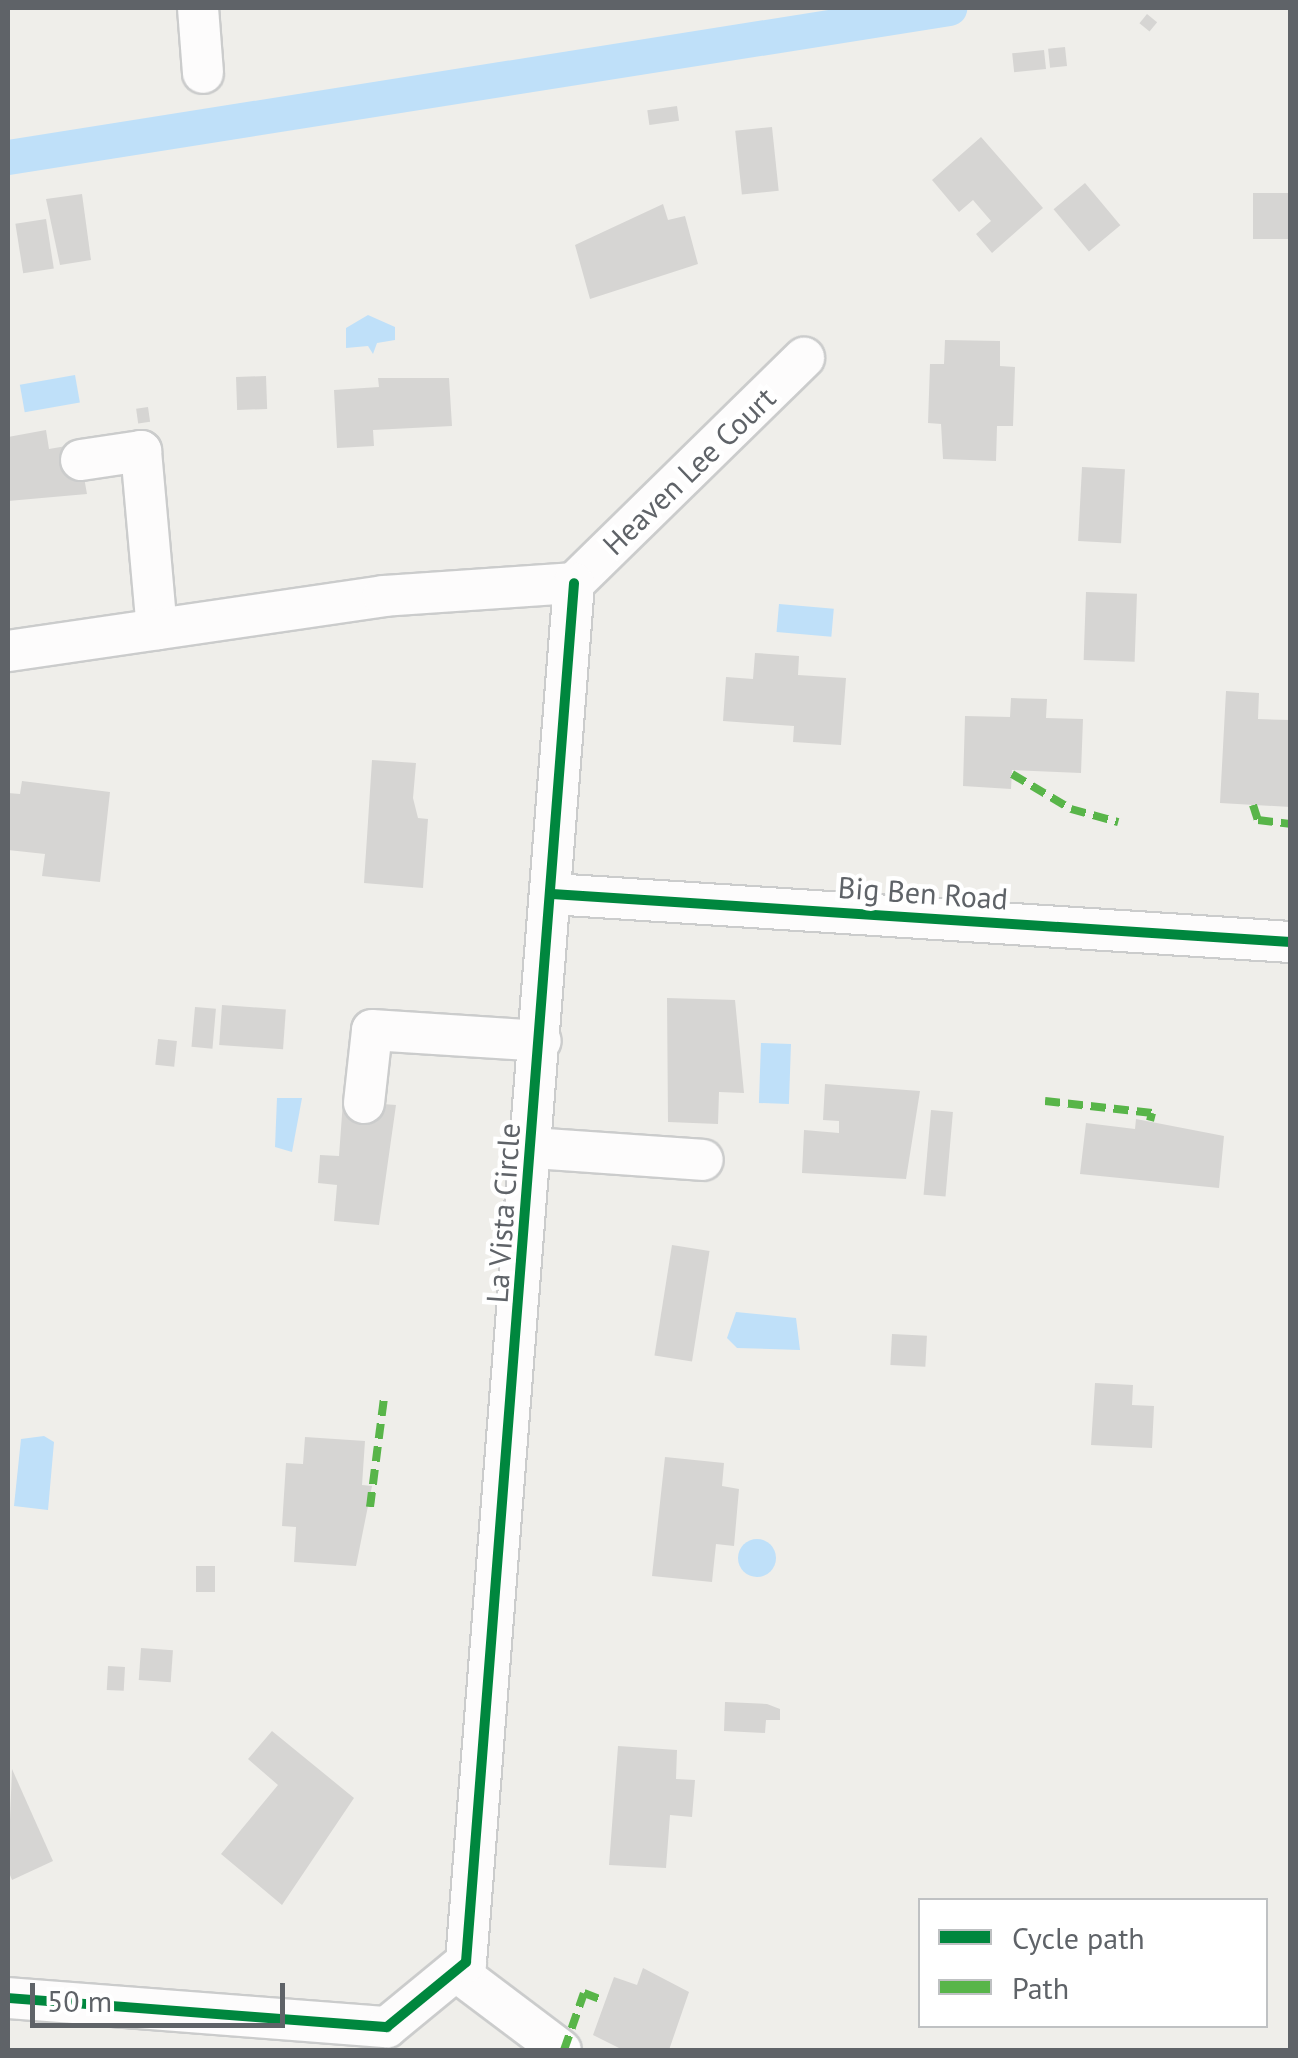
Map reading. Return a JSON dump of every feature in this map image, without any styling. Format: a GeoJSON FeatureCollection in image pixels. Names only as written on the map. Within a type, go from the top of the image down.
{"type":"FeatureCollection","features":[{"type":"Feature","properties":{"kind":"street"},"geometry":{"type":"LineString","coordinates":[[198,8],[204,74]]}},
{"type":"Feature","properties":{"kind":"street","name":"Heaven Lee Court"},"geometry":{"type":"LineString","coordinates":[[574,583],[804,358]]}},
{"type":"Feature","properties":{"kind":"street"},"geometry":{"type":"LineString","coordinates":[[81,460],[141,451],[157,629]]}},
{"type":"Feature","properties":{"kind":"street"},"geometry":{"type":"LineString","coordinates":[[8,651],[383,596],[574,583]]}},
{"type":"Feature","properties":{"kind":"street","name":"La Vista Circle"},"geometry":{"type":"LineString","coordinates":[[456,1971],[466,1962],[481,1851],[574,583]]}},
{"type":"Feature","properties":{"kind":"street","name":"Big Ben Road"},"geometry":{"type":"LineString","coordinates":[[552,894],[1290,942]]}},
{"type":"Feature","properties":{"kind":"street"},"geometry":{"type":"LineString","coordinates":[[364,1102],[372,1030],[541,1041]]}},
{"type":"Feature","properties":{"kind":"street"},"geometry":{"type":"LineString","coordinates":[[533,1148],[703,1160]]}},
{"type":"Feature","properties":{"kind":"street"},"geometry":{"type":"LineString","coordinates":[[8,1998],[171,2033],[387,2027],[456,1971],[561,2050]]}},
{"type":"Feature","properties":{"kind":"water"},"geometry":{"type":"Polygon","coordinates":[[[368,315],[395,327],[395,340],[377,343],[373,354],[368,346],[346,348],[346,328],[368,315]]]}},
{"type":"Feature","properties":{"kind":"water"},"geometry":{"type":"Polygon","coordinates":[[[75,375],[80,403],[25,412],[20,385],[75,375]]]}},
{"type":"Feature","properties":{"kind":"water"},"geometry":{"type":"Polygon","coordinates":[[[779,604],[834,609],[831,637],[777,632],[779,604]]]}},
{"type":"Feature","properties":{"kind":"water"},"geometry":{"type":"Polygon","coordinates":[[[761,1043],[791,1044],[789,1104],[759,1103],[761,1043]]]}},
{"type":"Feature","properties":{"kind":"water"},"geometry":{"type":"Polygon","coordinates":[[[277,1098],[302,1098],[292,1152],[275,1147],[277,1098]]]}},
{"type":"Feature","properties":{"kind":"water"},"geometry":{"type":"Polygon","coordinates":[[[736,1312],[796,1318],[800,1350],[737,1348],[727,1338],[736,1312]]]}},
{"type":"Feature","properties":{"kind":"water"},"geometry":{"type":"Polygon","coordinates":[[[44,1436],[54,1442],[48,1510],[14,1506],[21,1439],[44,1436]]]}},
{"type":"Feature","properties":{"kind":"water"},"geometry":{"type":"Polygon","coordinates":[[[757,1539],[770,1545],[776,1558],[770,1571],[757,1577],[744,1571],[738,1558],[744,1545],[757,1539]]]}},
{"type":"Feature","properties":{"kind":"building"},"geometry":{"type":"Polygon","coordinates":[[[1147,14],[1157,22],[1150,32],[1139,23],[1147,14]]]}},
{"type":"Feature","properties":{"kind":"building"},"geometry":{"type":"Polygon","coordinates":[[[1065,47],[1067,66],[1050,68],[1048,49],[1065,47]]]}},
{"type":"Feature","properties":{"kind":"building"},"geometry":{"type":"Polygon","coordinates":[[[1044,50],[1046,69],[1014,72],[1012,53],[1044,50]]]}},
{"type":"Feature","properties":{"kind":"building"},"geometry":{"type":"Polygon","coordinates":[[[677,106],[679,121],[649,125],[647,110],[677,106]]]}},
{"type":"Feature","properties":{"kind":"building"},"geometry":{"type":"Polygon","coordinates":[[[772,127],[779,191],[742,195],[735,131],[772,127]]]}},
{"type":"Feature","properties":{"kind":"building"},"geometry":{"type":"Polygon","coordinates":[[[981,137],[1043,208],[992,253],[976,234],[991,221],[973,200],[959,212],[932,180],[981,137]]]}},
{"type":"Feature","properties":{"kind":"building"},"geometry":{"type":"Polygon","coordinates":[[[1085,183],[1120,225],[1089,251],[1054,209],[1085,183]]]}},
{"type":"Feature","properties":{"kind":"building"},"geometry":{"type":"Polygon","coordinates":[[[1253,193],[1290,193],[1290,239],[1253,239],[1253,193]]]}},
{"type":"Feature","properties":{"kind":"building"},"geometry":{"type":"Polygon","coordinates":[[[82,194],[91,260],[60,265],[46,199],[82,194]]]}},
{"type":"Feature","properties":{"kind":"building"},"geometry":{"type":"Polygon","coordinates":[[[663,204],[668,220],[685,216],[698,264],[590,299],[575,245],[663,204]]]}},
{"type":"Feature","properties":{"kind":"building"},"geometry":{"type":"Polygon","coordinates":[[[46,219],[54,268],[23,273],[15,224],[46,219]]]}},
{"type":"Feature","properties":{"kind":"building"},"geometry":{"type":"Polygon","coordinates":[[[945,340],[1000,341],[1000,366],[1015,367],[1013,426],[997,426],[996,461],[943,459],[941,424],[928,423],[930,364],[944,364],[945,340]]]}},
{"type":"Feature","properties":{"kind":"building"},"geometry":{"type":"Polygon","coordinates":[[[266,376],[267,409],[237,410],[236,377],[266,376]]]}},
{"type":"Feature","properties":{"kind":"building"},"geometry":{"type":"Polygon","coordinates":[[[378,378],[449,378],[452,426],[373,430],[374,446],[337,448],[334,390],[379,387],[378,378]]]}},
{"type":"Feature","properties":{"kind":"building"},"geometry":{"type":"Polygon","coordinates":[[[148,407],[150,422],[138,424],[136,409],[148,407]]]}},
{"type":"Feature","properties":{"kind":"building"},"geometry":{"type":"Polygon","coordinates":[[[46,430],[49,449],[78,444],[87,494],[8,501],[8,437],[46,430]]]}},
{"type":"Feature","properties":{"kind":"building"},"geometry":{"type":"Polygon","coordinates":[[[1082,467],[1125,469],[1121,543],[1078,541],[1082,467]]]}},
{"type":"Feature","properties":{"kind":"building"},"geometry":{"type":"Polygon","coordinates":[[[1086,592],[1137,594],[1135,662],[1084,660],[1086,592]]]}},
{"type":"Feature","properties":{"kind":"building"},"geometry":{"type":"Polygon","coordinates":[[[755,653],[799,656],[798,675],[846,678],[841,745],[793,742],[794,726],[723,721],[726,677],[753,679],[755,653]]]}},
{"type":"Feature","properties":{"kind":"building"},"geometry":{"type":"Polygon","coordinates":[[[1226,691],[1259,693],[1258,719],[1290,720],[1290,807],[1220,803],[1226,691]]]}},
{"type":"Feature","properties":{"kind":"building"},"geometry":{"type":"Polygon","coordinates":[[[1011,698],[1047,699],[1046,718],[1083,719],[1081,773],[1012,770],[1011,789],[963,786],[965,716],[1010,717],[1011,698]]]}},
{"type":"Feature","properties":{"kind":"building"},"geometry":{"type":"Polygon","coordinates":[[[372,760],[416,763],[413,798],[418,818],[428,819],[423,888],[364,883],[372,760]]]}},
{"type":"Feature","properties":{"kind":"building"},"geometry":{"type":"Polygon","coordinates":[[[22,781],[110,792],[100,882],[42,876],[45,854],[8,850],[8,793],[20,794],[22,781]]]}},
{"type":"Feature","properties":{"kind":"building"},"geometry":{"type":"Polygon","coordinates":[[[667,998],[735,1000],[744,1093],[719,1092],[718,1124],[668,1122],[667,998]]]}},
{"type":"Feature","properties":{"kind":"building"},"geometry":{"type":"Polygon","coordinates":[[[222,1005],[286,1009],[283,1049],[219,1045],[222,1005]]]}},
{"type":"Feature","properties":{"kind":"building"},"geometry":{"type":"Polygon","coordinates":[[[195,1007],[216,1009],[212,1049],[192,1047],[195,1007]]]}},
{"type":"Feature","properties":{"kind":"building"},"geometry":{"type":"Polygon","coordinates":[[[158,1039],[177,1041],[174,1067],[155,1065],[158,1039]]]}},
{"type":"Feature","properties":{"kind":"building"},"geometry":{"type":"Polygon","coordinates":[[[825,1084],[920,1091],[906,1179],[802,1173],[804,1130],[839,1133],[839,1121],[823,1120],[825,1084]]]}},
{"type":"Feature","properties":{"kind":"building"},"geometry":{"type":"Polygon","coordinates":[[[343,1101],[396,1105],[379,1225],[334,1221],[337,1185],[318,1183],[320,1155],[339,1156],[343,1101]]]}},
{"type":"Feature","properties":{"kind":"building"},"geometry":{"type":"Polygon","coordinates":[[[931,1110],[953,1112],[946,1197],[924,1195],[931,1110]]]}},
{"type":"Feature","properties":{"kind":"building"},"geometry":{"type":"Polygon","coordinates":[[[1136,1119],[1224,1136],[1219,1188],[1080,1174],[1086,1123],[1135,1129],[1136,1119]]]}},
{"type":"Feature","properties":{"kind":"building"},"geometry":{"type":"Polygon","coordinates":[[[672,1245],[710,1251],[692,1362],[654,1356],[672,1245]]]}},
{"type":"Feature","properties":{"kind":"building"},"geometry":{"type":"Polygon","coordinates":[[[892,1334],[927,1336],[925,1367],[890,1365],[892,1334]]]}},
{"type":"Feature","properties":{"kind":"building"},"geometry":{"type":"Polygon","coordinates":[[[1095,1383],[1133,1385],[1132,1405],[1154,1406],[1152,1448],[1091,1445],[1095,1383]]]}},
{"type":"Feature","properties":{"kind":"building"},"geometry":{"type":"Polygon","coordinates":[[[305,1437],[365,1441],[362,1485],[372,1486],[356,1566],[294,1562],[296,1527],[282,1526],[286,1463],[303,1464],[305,1437]]]}},
{"type":"Feature","properties":{"kind":"building"},"geometry":{"type":"Polygon","coordinates":[[[665,1457],[724,1463],[722,1486],[739,1489],[734,1546],[716,1544],[712,1582],[652,1576],[665,1457]]]}},
{"type":"Feature","properties":{"kind":"building"},"geometry":{"type":"Polygon","coordinates":[[[196,1566],[215,1566],[215,1592],[196,1592],[196,1566]]]}},
{"type":"Feature","properties":{"kind":"building"},"geometry":{"type":"Polygon","coordinates":[[[141,1648],[173,1650],[171,1682],[139,1680],[141,1648]]]}},
{"type":"Feature","properties":{"kind":"building"},"geometry":{"type":"Polygon","coordinates":[[[108,1666],[125,1667],[124,1691],[107,1690],[108,1666]]]}},
{"type":"Feature","properties":{"kind":"building"},"geometry":{"type":"Polygon","coordinates":[[[725,1702],[767,1704],[780,1709],[780,1720],[766,1720],[765,1733],[724,1731],[725,1702]]]}},
{"type":"Feature","properties":{"kind":"building"},"geometry":{"type":"Polygon","coordinates":[[[272,1731],[354,1798],[282,1905],[221,1854],[278,1785],[248,1759],[272,1731]]]}},
{"type":"Feature","properties":{"kind":"building"},"geometry":{"type":"Polygon","coordinates":[[[618,1746],[677,1750],[676,1779],[695,1780],[692,1817],[670,1815],[666,1868],[609,1865],[618,1746]]]}},
{"type":"Feature","properties":{"kind":"building"},"geometry":{"type":"Polygon","coordinates":[[[12,1769],[53,1861],[12,1880],[8,1870],[12,1769]]]}},
{"type":"Feature","properties":{"kind":"building"},"geometry":{"type":"Polygon","coordinates":[[[643,1968],[689,1992],[669,2050],[623,2050],[593,2035],[614,1977],[637,1985],[643,1968]]]}},
{"type":"Feature","properties":{"kind":"waterway"},"geometry":{"type":"LineString","coordinates":[[8,157],[949,8]]}},
{"type":"Feature","properties":{"kind":"marked path"},"geometry":{"type":"LineString","coordinates":[[1012,774],[1071,809],[1118,822]]}},
{"type":"Feature","properties":{"kind":"marked path"},"geometry":{"type":"LineString","coordinates":[[1253,805],[1258,820],[1290,824]]}},
{"type":"Feature","properties":{"kind":"marked path"},"geometry":{"type":"LineString","coordinates":[[1045,1101],[1152,1113],[1150,1121]]}},
{"type":"Feature","properties":{"kind":"marked path"},"geometry":{"type":"LineString","coordinates":[[370,1507],[384,1398]]}},
{"type":"Feature","properties":{"kind":"marked path"},"geometry":{"type":"LineString","coordinates":[[564,2050],[584,1993],[605,2001]]}},
{"type":"Feature","properties":{"kind":"cycle path"},"geometry":{"type":"LineString","coordinates":[[8,1998],[387,2027],[466,1962],[574,583]]}},
{"type":"Feature","properties":{"kind":"cycle path"},"geometry":{"type":"LineString","coordinates":[[552,894],[1290,942]]}}]}
